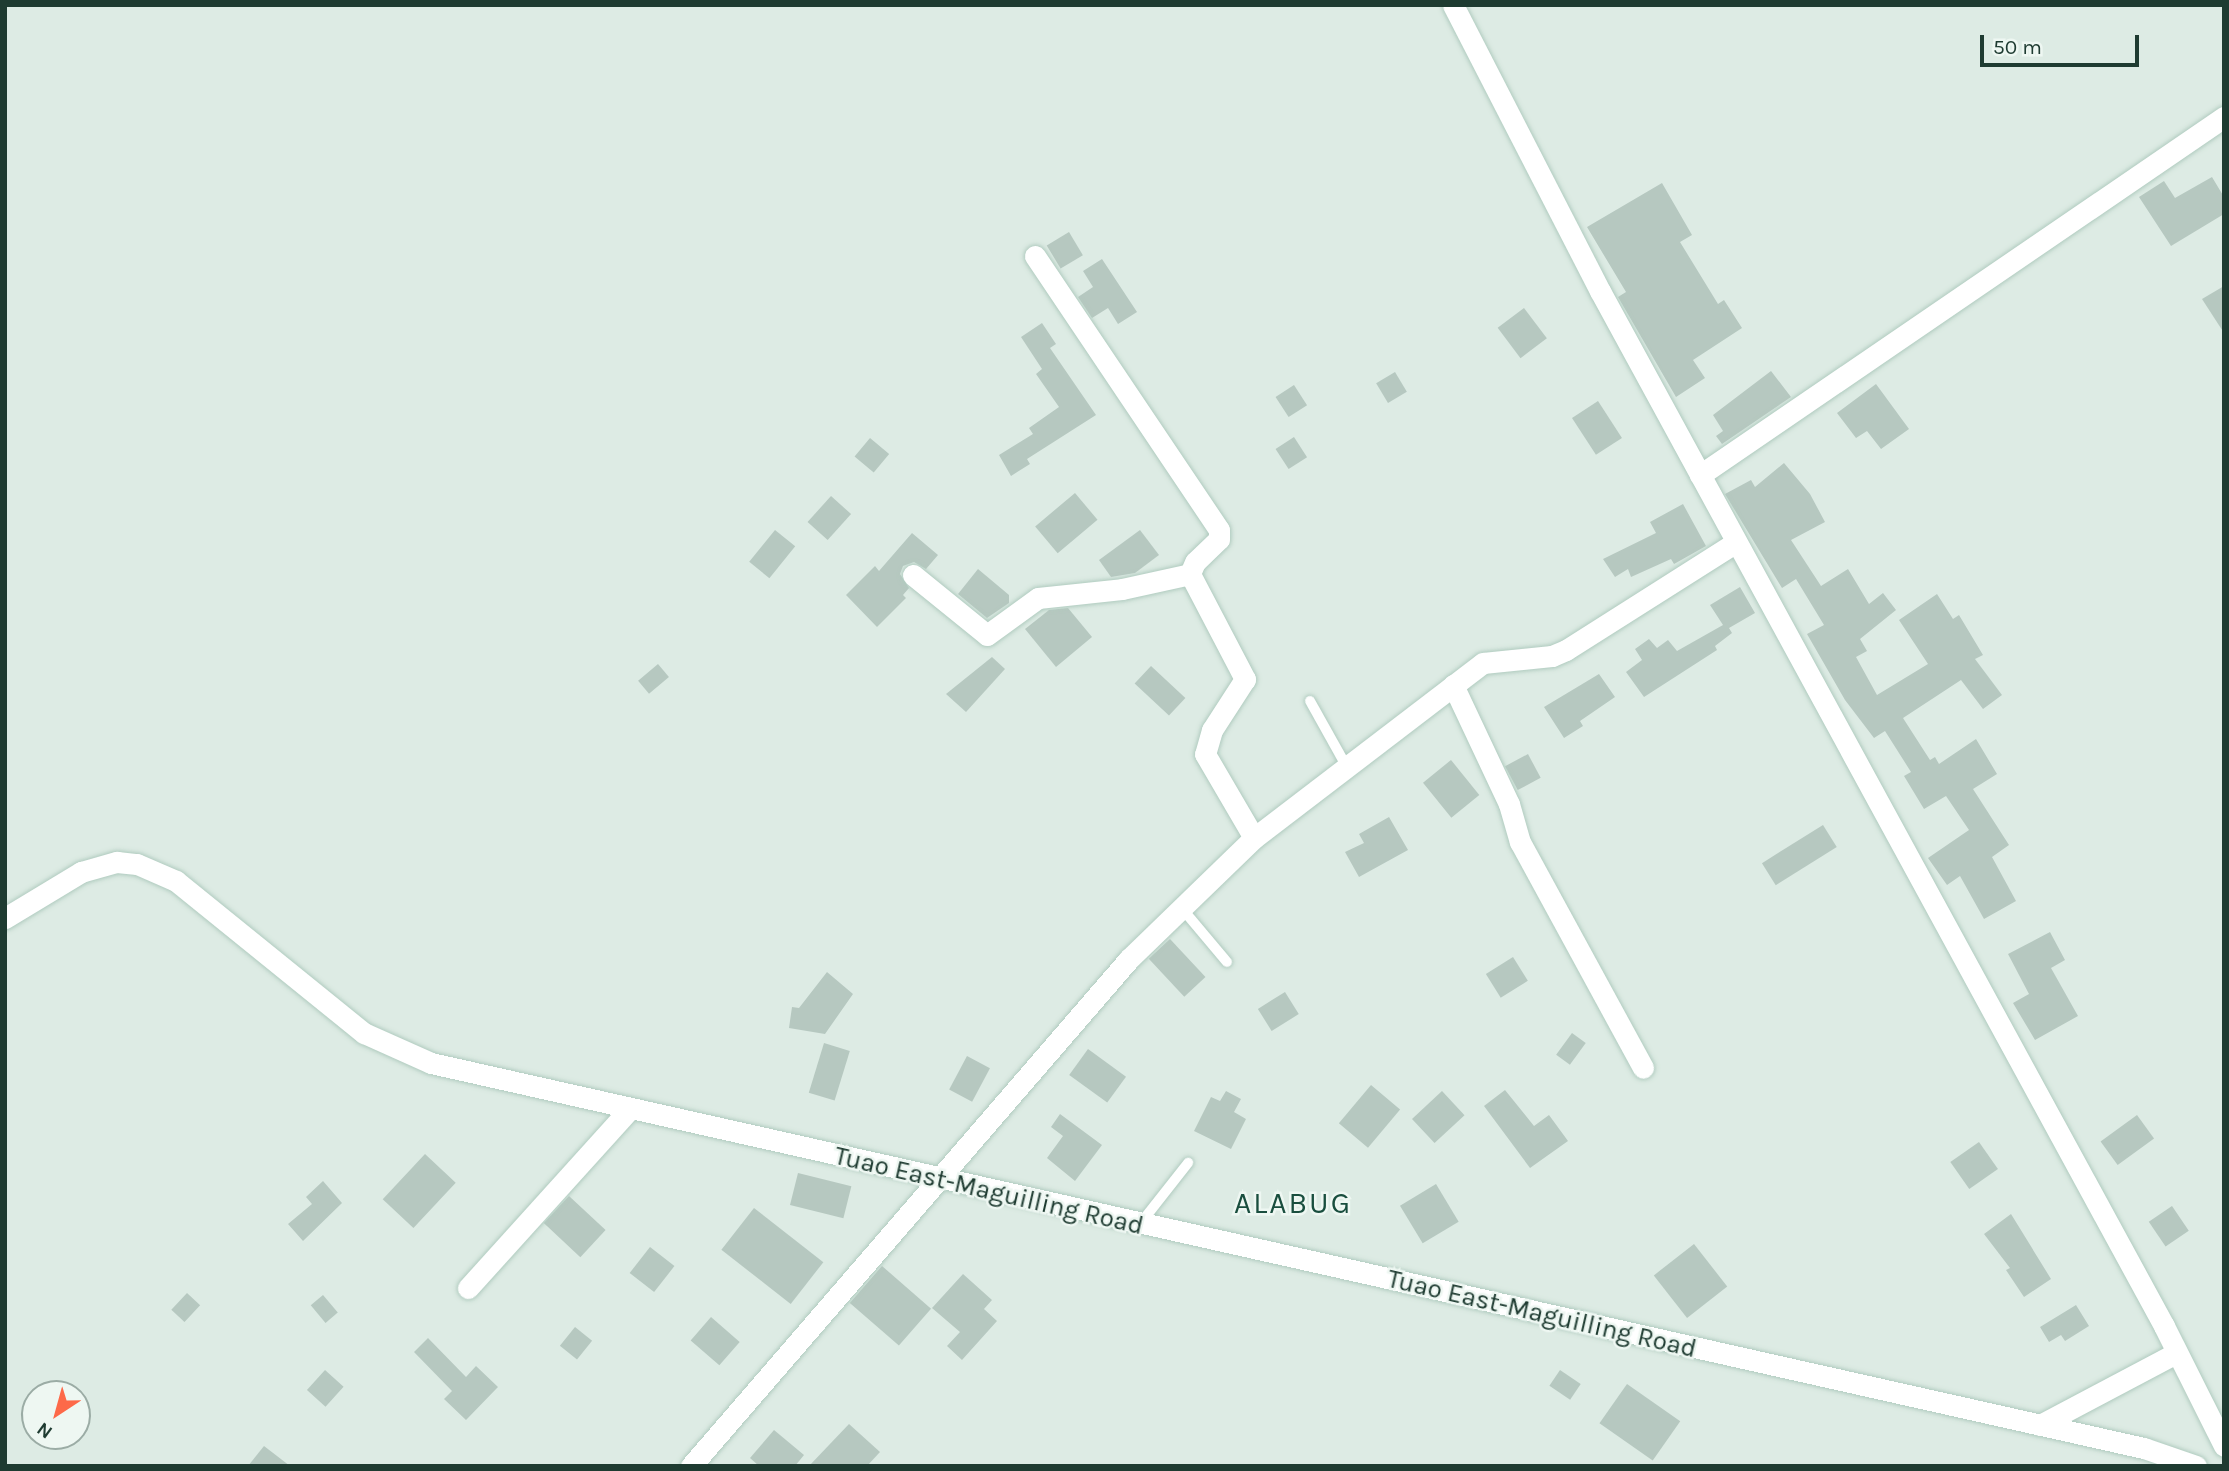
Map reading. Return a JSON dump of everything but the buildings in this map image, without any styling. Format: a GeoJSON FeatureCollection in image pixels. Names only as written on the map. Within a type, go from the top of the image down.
{"type":"FeatureCollection","features":[{"type":"Feature","properties":{"kind":"street"},"geometry":{"type":"LineString","coordinates":[[1453,5],[1700,475],[2224,1446]]}},
{"type":"Feature","properties":{"kind":"street"},"geometry":{"type":"LineString","coordinates":[[1700,475],[2224,117]]}},
{"type":"Feature","properties":{"kind":"street"},"geometry":{"type":"LineString","coordinates":[[1035,256],[1219,530],[1219,539],[1195,562],[1190,574]]}},
{"type":"Feature","properties":{"kind":"street"},"geometry":{"type":"LineString","coordinates":[[691,1466],[1129,959],[1180,906],[1254,838],[1348,769],[1453,685],[1490,661],[1552,656],[1566,650],[1736,542]]}},
{"type":"Feature","properties":{"kind":"street"},"geometry":{"type":"LineString","coordinates":[[913,575],[976,631],[987,635],[1038,598],[1122,589],[1190,574]]}},
{"type":"Feature","properties":{"kind":"street"},"geometry":{"type":"LineString","coordinates":[[1190,574],[1242,668],[1242,689],[1212,730],[1205,754],[1254,838]]}},
{"type":"Feature","properties":{"kind":"street"},"geometry":{"type":"LineString","coordinates":[[1453,685],[1509,804],[1520,842],[1643,1068]]}},
{"type":"Feature","properties":{"kind":"street","name":"Tuao East-Maguilling Road"},"geometry":{"type":"LineString","coordinates":[[5,918],[81,872],[117,862],[137,864],[176,881],[307,991],[363,1033],[401,1053],[629,1110],[2144,1448],[2196,1466]]}},
{"type":"Feature","properties":{"kind":"street"},"geometry":{"type":"LineString","coordinates":[[468,1288],[629,1110]]}},
{"type":"Feature","properties":{"kind":"street"},"geometry":{"type":"LineString","coordinates":[[2040,1425],[2176,1353]]}},
{"type":"Feature","properties":{"kind":"lane"},"geometry":{"type":"LineString","coordinates":[[1310,701],[1348,769]]}},
{"type":"Feature","properties":{"kind":"lane"},"geometry":{"type":"LineString","coordinates":[[1180,906],[1227,962]]}},
{"type":"Feature","properties":{"kind":"lane"},"geometry":{"type":"LineString","coordinates":[[1140,1224],[1188,1163]]}},
{"type":"Feature","properties":{"kind":"district","name":"ALABUG"},"geometry":{"type":"Point","coordinates":[1293,1203]}}]}
